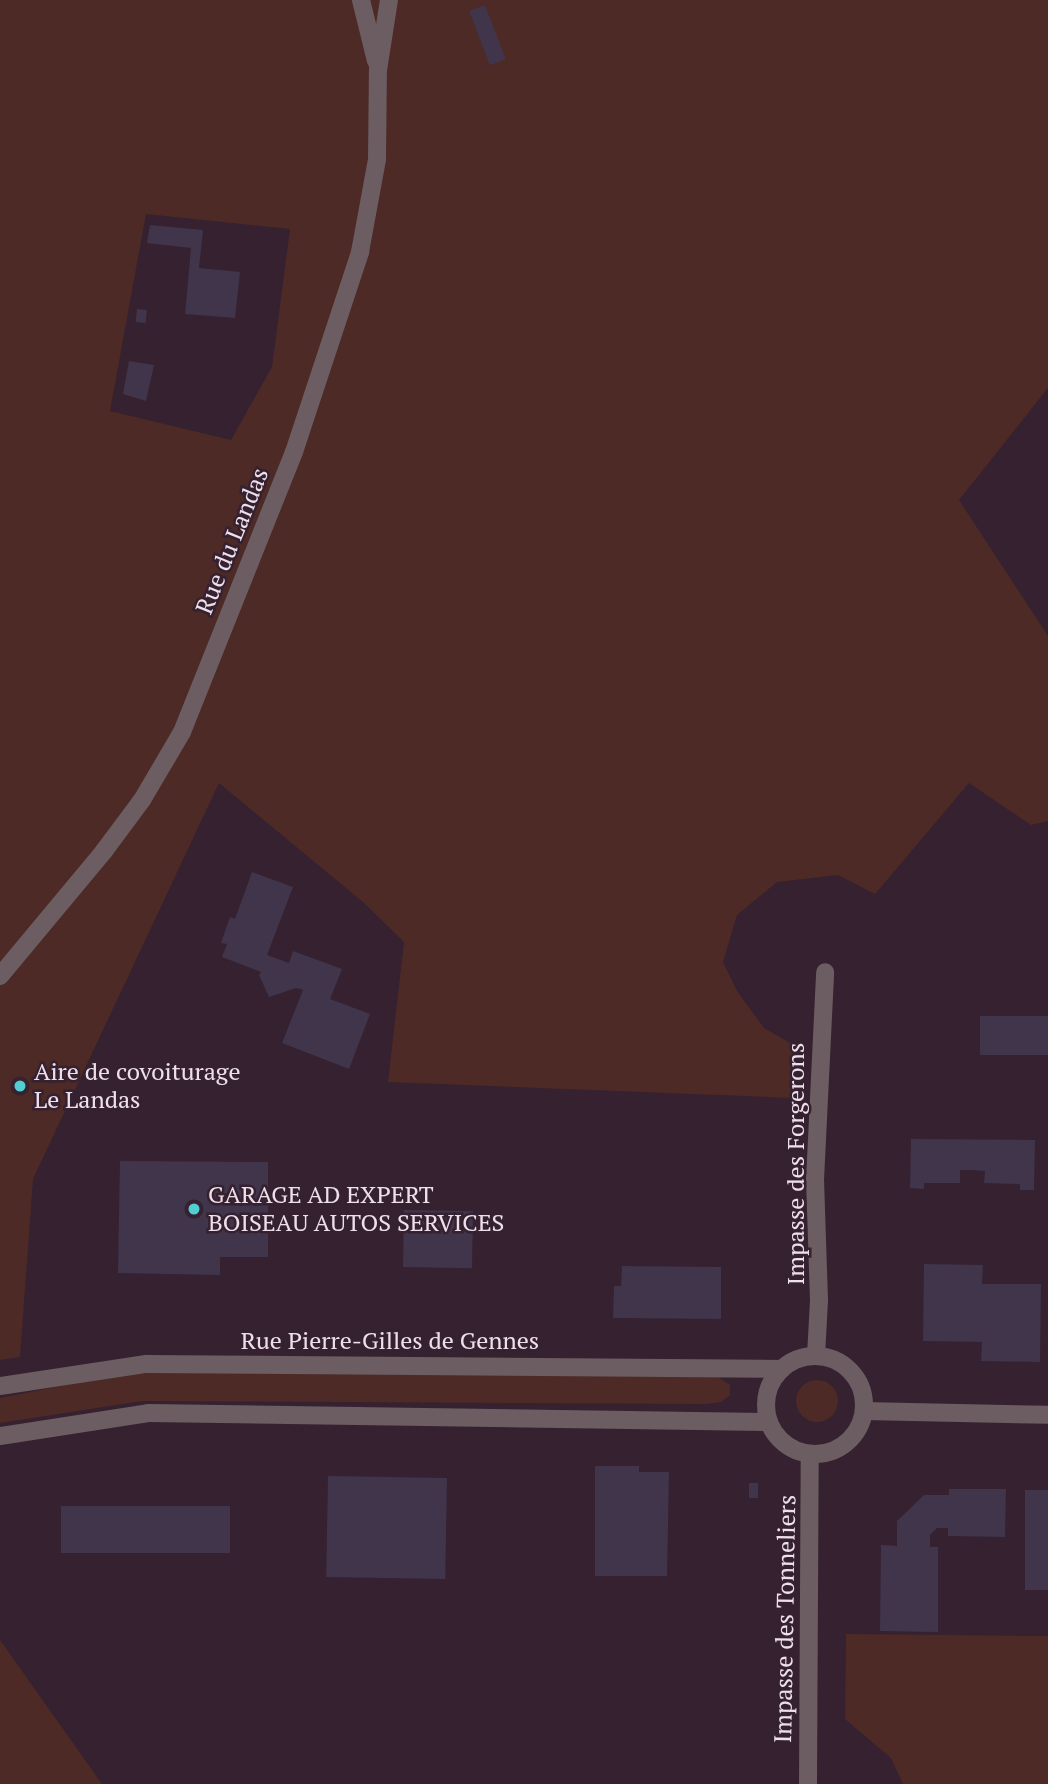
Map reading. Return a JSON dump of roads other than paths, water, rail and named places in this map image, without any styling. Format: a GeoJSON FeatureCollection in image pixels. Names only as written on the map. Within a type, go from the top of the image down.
{"type":"FeatureCollection","features":[{"type":"Feature","properties":{"kind":"street","name":"Rue du Landas"},"geometry":{"type":"LineString","coordinates":[[361,0],[378,70]]}},
{"type":"Feature","properties":{"kind":"street","name":"Rue du Landas"},"geometry":{"type":"LineString","coordinates":[[0,976],[104,851],[142,800],[182,732],[294,452],[360,253],[377,159],[378,70],[389,0]]}},
{"type":"Feature","properties":{"kind":"street","name":"Impasse des Forgerons"},"geometry":{"type":"LineString","coordinates":[[817,1356],[819,1300],[815,1180],[825,972]]}},
{"type":"Feature","properties":{"kind":"street","name":"Rue Pierre-Gilles de Gennes"},"geometry":{"type":"LineString","coordinates":[[0,1386],[146,1364],[782,1369],[792,1362],[817,1356]]}},
{"type":"Feature","properties":{"kind":"street"},"geometry":{"type":"LineString","coordinates":[[782,1369],[767,1393],[769,1422],[785,1444],[810,1454],[826,1453],[845,1443],[860,1426],[864,1412],[863,1395],[857,1380],[846,1367],[833,1359],[817,1356]]}},
{"type":"Feature","properties":{"kind":"street"},"geometry":{"type":"LineString","coordinates":[[864,1412],[1048,1415]]}},
{"type":"Feature","properties":{"kind":"street"},"geometry":{"type":"LineString","coordinates":[[0,1436],[148,1413],[769,1422]]}},
{"type":"Feature","properties":{"kind":"street","name":"Impasse des Tonneliers"},"geometry":{"type":"LineString","coordinates":[[808,1784],[810,1454]]}},
{"type":"Feature","properties":{"kind":"place","name":"Aire de covoiturage Le Landas"},"geometry":{"type":"Point","coordinates":[20,1086]}},
{"type":"Feature","properties":{"kind":"place","name":"GARAGE AD EXPERT BOISEAU AUTOS SERVICES"},"geometry":{"type":"Point","coordinates":[194,1209]}}]}
